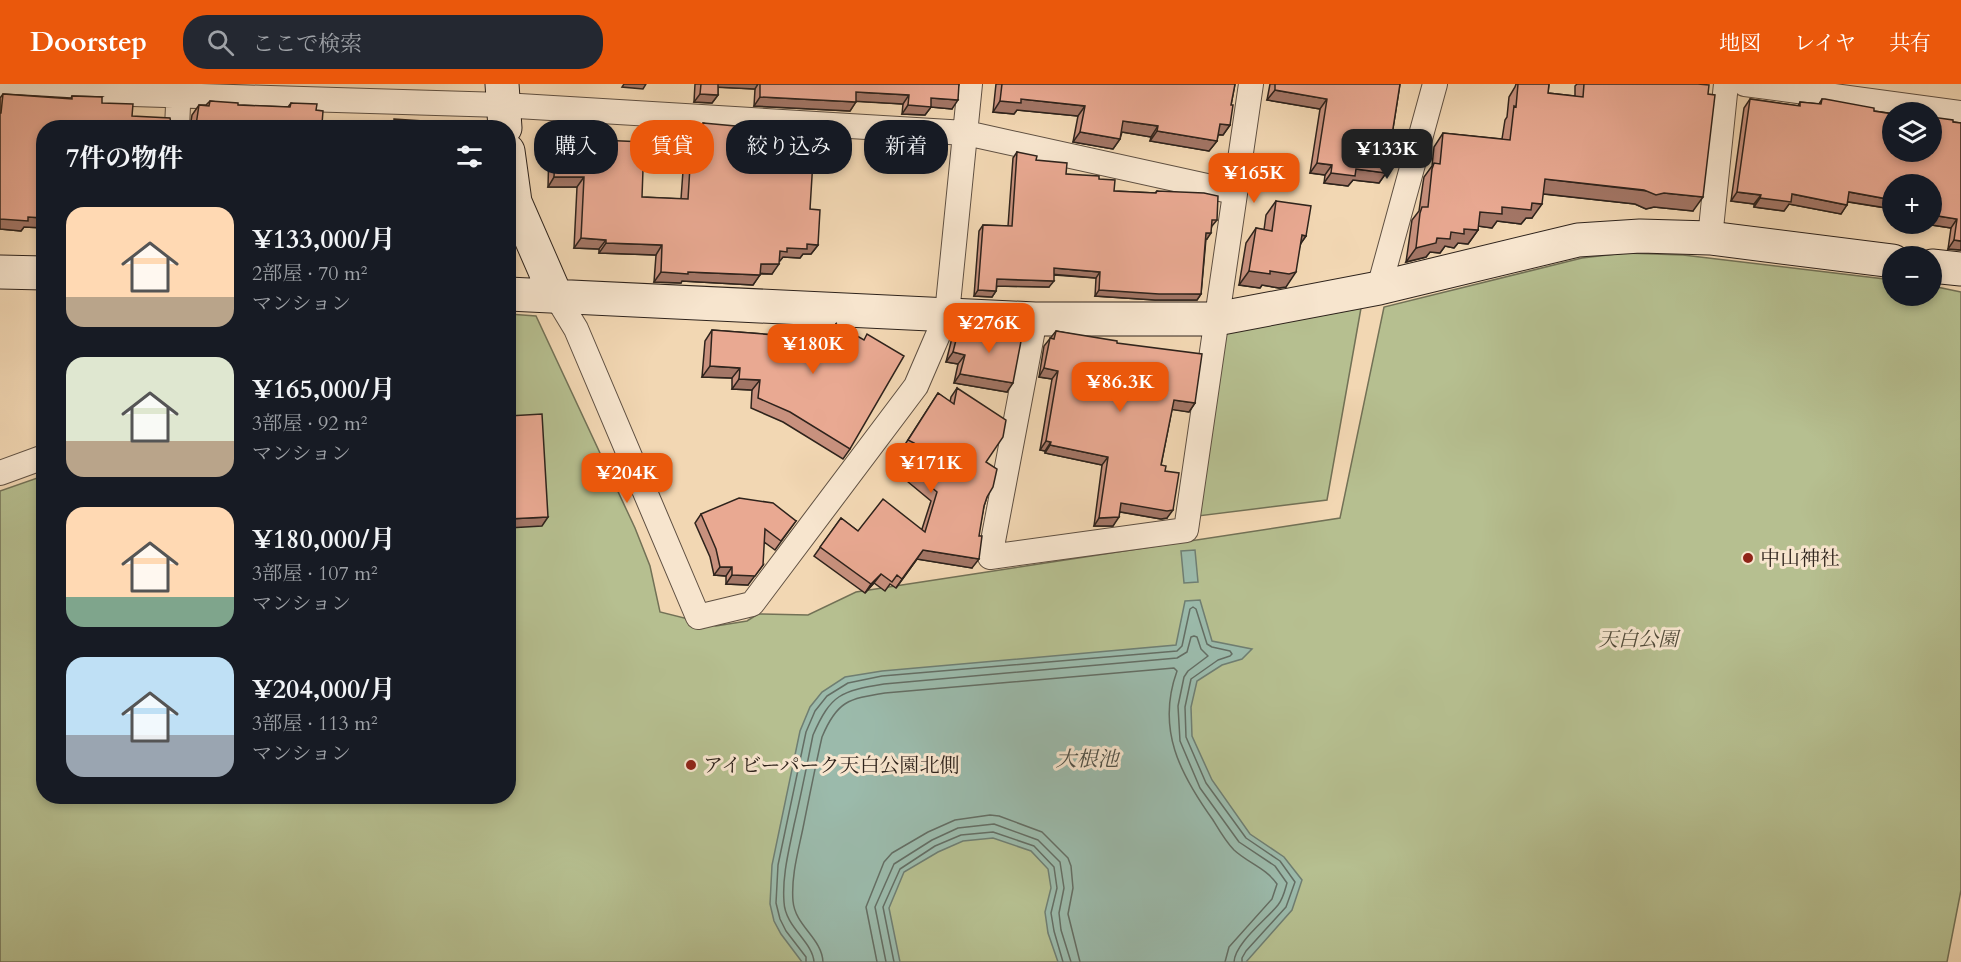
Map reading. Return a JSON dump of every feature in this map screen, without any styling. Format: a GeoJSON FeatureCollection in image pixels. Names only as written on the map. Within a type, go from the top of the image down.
{"type":"FeatureCollection","features":[{"type":"Feature","properties":{"kind":"street"},"geometry":{"type":"LineString","coordinates":[[516,204],[556,296],[576,329],[698,617],[752,604],[916,386],[947,314],[970,84]]}},
{"type":"Feature","properties":{"kind":"street"},"geometry":{"type":"LineString","coordinates":[[1035,319],[990,557],[1186,530],[1251,84]]}},
{"type":"Feature","properties":{"kind":"street"},"geometry":{"type":"LineString","coordinates":[[1379,288],[1435,84]]}},
{"type":"Feature","properties":{"kind":"street"},"geometry":{"type":"LineString","coordinates":[[1710,238],[1726,84]]}},
{"type":"Feature","properties":{"kind":"street"},"geometry":{"type":"LineString","coordinates":[[1745,84],[1905,95],[1961,113]]}},
{"type":"Feature","properties":{"kind":"street"},"geometry":{"type":"LineString","coordinates":[[0,90],[179,90],[503,106],[966,134],[1234,192]]}},
{"type":"Feature","properties":{"kind":"street"},"geometry":{"type":"LineString","coordinates":[[177,120],[179,90]]}},
{"type":"Feature","properties":{"kind":"street"},"geometry":{"type":"LineString","coordinates":[[516,294],[1035,319],[1216,319],[1379,288],[1578,240],[1640,236],[1710,238],[1882,260]]}},
{"type":"Feature","properties":{"kind":"street"},"geometry":{"type":"LineString","coordinates":[[1942,267],[1961,269]]}},
{"type":"Feature","properties":{"kind":"street"},"geometry":{"type":"LineString","coordinates":[[0,272],[36,273]]}},
{"type":"Feature","properties":{"kind":"street"},"geometry":{"type":"LineString","coordinates":[[0,473],[36,460]]}},
{"type":"Feature","properties":{"kind":"green space","name":"天白公園"},"geometry":{"type":"Polygon","coordinates":[[[1625,253],[1683,255],[1882,279],[1882,306],[1942,306],[1942,288],[1961,292],[1961,890],[1947,962],[0,962],[0,491],[36,478],[36,804],[516,804],[516,315],[536,316],[635,528],[650,566],[660,612],[716,626],[747,621],[758,614],[808,615],[856,592],[1340,518],[1384,307],[1582,258],[1625,253]]]}},
{"type":"Feature","properties":{"kind":"green space"},"geometry":{"type":"Polygon","coordinates":[[[1361,308],[1327,500],[1198,516],[1222,334],[1361,308]]]}},
{"type":"Feature","properties":{"kind":"water"},"geometry":{"type":"Polygon","coordinates":[[[1195,550],[1198,582],[1184,583],[1181,551],[1195,550]]]}},
{"type":"Feature","properties":{"kind":"water","name":"大根池"},"geometry":{"type":"Polygon","coordinates":[[[1200,600],[1212,641],[1252,649],[1242,659],[1222,665],[1197,681],[1191,707],[1192,736],[1212,780],[1250,834],[1284,857],[1302,880],[1292,910],[1246,962],[1058,962],[1048,933],[1045,912],[1051,888],[1048,869],[1031,851],[993,838],[963,841],[938,852],[904,872],[889,908],[900,962],[802,962],[774,921],[770,904],[772,865],[800,731],[810,707],[822,692],[845,677],[882,671],[1176,645],[1185,601],[1200,600]]]}},
{"type":"Feature","properties":{"kind":"building"},"geometry":{"type":"Polygon","coordinates":[[[701,84],[718,84],[718,95],[700,94],[701,84]]]}},
{"type":"Feature","properties":{"kind":"building"},"geometry":{"type":"Polygon","coordinates":[[[760,84],[959,84],[958,100],[931,98],[931,107],[908,105],[909,95],[856,92],[856,102],[760,97],[760,84]]]}},
{"type":"Feature","properties":{"kind":"building"},"geometry":{"type":"Polygon","coordinates":[[[1002,84],[1235,84],[1230,125],[1220,124],[1217,141],[1157,131],[1158,126],[1123,121],[1120,139],[1080,132],[1085,106],[1021,99],[1021,103],[1000,101],[1002,84]]]}},
{"type":"Feature","properties":{"kind":"building"},"geometry":{"type":"Polygon","coordinates":[[[1275,84],[1400,84],[1386,173],[1356,169],[1355,176],[1331,173],[1332,165],[1317,163],[1327,99],[1275,90],[1275,84]]]}},
{"type":"Feature","properties":{"kind":"building"},"geometry":{"type":"Polygon","coordinates":[[[1518,84],[1549,84],[1548,93],[1583,97],[1584,84],[1709,85],[1708,94],[1715,95],[1703,197],[1664,193],[1656,195],[1644,190],[1545,179],[1542,204],[1532,203],[1531,210],[1502,207],[1502,214],[1480,212],[1478,230],[1464,229],[1464,234],[1451,232],[1450,239],[1437,238],[1436,243],[1416,248],[1420,213],[1422,207],[1428,207],[1432,169],[1434,163],[1440,164],[1443,133],[1510,140],[1518,84]]]}},
{"type":"Feature","properties":{"kind":"building"},"geometry":{"type":"Polygon","coordinates":[[[3,94],[72,99],[72,96],[102,97],[102,103],[133,104],[132,116],[170,118],[170,120],[36,120],[36,218],[28,217],[28,221],[0,219],[3,94]]]}},
{"type":"Feature","properties":{"kind":"building"},"geometry":{"type":"Polygon","coordinates":[[[1750,99],[1800,106],[1800,102],[1821,104],[1822,99],[1825,99],[1874,108],[1874,111],[1882,112],[1882,162],[1942,162],[1942,118],[1961,123],[1961,241],[1954,240],[1957,219],[1942,217],[1942,174],[1882,174],[1882,198],[1849,192],[1847,205],[1792,194],[1791,202],[1737,192],[1750,99]]]}},
{"type":"Feature","properties":{"kind":"building"},"geometry":{"type":"Polygon","coordinates":[[[210,101],[238,103],[238,105],[290,107],[291,103],[317,104],[316,110],[323,111],[322,120],[197,120],[199,105],[209,106],[210,101]]]}},
{"type":"Feature","properties":{"kind":"building"},"geometry":{"type":"Polygon","coordinates":[[[714,124],[726,125],[726,174],[812,174],[810,209],[820,210],[818,245],[807,244],[807,249],[787,248],[787,252],[780,251],[779,264],[761,264],[760,275],[661,272],[662,245],[606,243],[606,240],[581,238],[584,177],[554,177],[554,174],[618,174],[618,141],[630,141],[630,174],[643,174],[642,197],[688,199],[690,174],[714,174],[714,124]]]}},
{"type":"Feature","properties":{"kind":"building"},"geometry":{"type":"Polygon","coordinates":[[[1017,152],[1037,156],[1036,160],[1067,163],[1066,174],[1099,176],[1099,179],[1115,180],[1114,191],[1204,193],[1218,196],[1217,220],[1212,220],[1211,233],[1206,233],[1201,294],[1099,290],[1100,272],[1054,268],[1054,281],[997,279],[996,291],[978,290],[983,225],[1012,226],[1017,152]]]}},
{"type":"Feature","properties":{"kind":"building"},"geometry":{"type":"Polygon","coordinates":[[[1276,201],[1311,206],[1306,236],[1302,235],[1296,272],[1289,274],[1270,271],[1270,274],[1249,271],[1256,228],[1272,231],[1276,201]]]}},
{"type":"Feature","properties":{"kind":"building"},"geometry":{"type":"Polygon","coordinates":[[[836,324],[864,340],[867,334],[904,356],[850,449],[790,412],[758,398],[760,380],[739,379],[740,368],[710,366],[712,330],[827,339],[836,324]]]}},
{"type":"Feature","properties":{"kind":"building"},"geometry":{"type":"Polygon","coordinates":[[[959,328],[993,335],[993,331],[1022,336],[1013,383],[960,374],[965,355],[953,352],[959,328]]]}},
{"type":"Feature","properties":{"kind":"building"},"geometry":{"type":"Polygon","coordinates":[[[1056,331],[1117,341],[1117,343],[1202,354],[1195,403],[1174,400],[1161,465],[1166,466],[1165,471],[1179,473],[1173,510],[1121,503],[1119,517],[1099,518],[1108,457],[1050,445],[1051,442],[1046,441],[1058,371],[1044,368],[1050,338],[1054,339],[1056,331]]]}},
{"type":"Feature","properties":{"kind":"building"},"geometry":{"type":"Polygon","coordinates":[[[957,388],[1006,420],[1003,437],[986,462],[997,469],[993,487],[984,506],[979,536],[982,536],[979,559],[923,550],[902,579],[897,575],[892,582],[881,574],[871,584],[820,547],[841,518],[858,531],[883,499],[925,532],[937,492],[903,463],[908,457],[904,454],[914,443],[908,440],[938,393],[954,404],[957,388]]]}},
{"type":"Feature","properties":{"kind":"building"},"geometry":{"type":"Polygon","coordinates":[[[542,414],[548,517],[516,519],[516,416],[542,414]]]}},
{"type":"Feature","properties":{"kind":"building"},"geometry":{"type":"Polygon","coordinates":[[[739,498],[773,503],[796,521],[781,541],[765,529],[763,565],[755,576],[732,575],[732,567],[720,567],[716,549],[701,514],[739,498]]]}},
{"type":"Feature","properties":{"kind":"place","name":"中山神社"},"geometry":{"type":"Point","coordinates":[1748,558]}},
{"type":"Feature","properties":{"kind":"place","name":"アイビーパーク天白公園北側"},"geometry":{"type":"Point","coordinates":[691,765]}}]}
